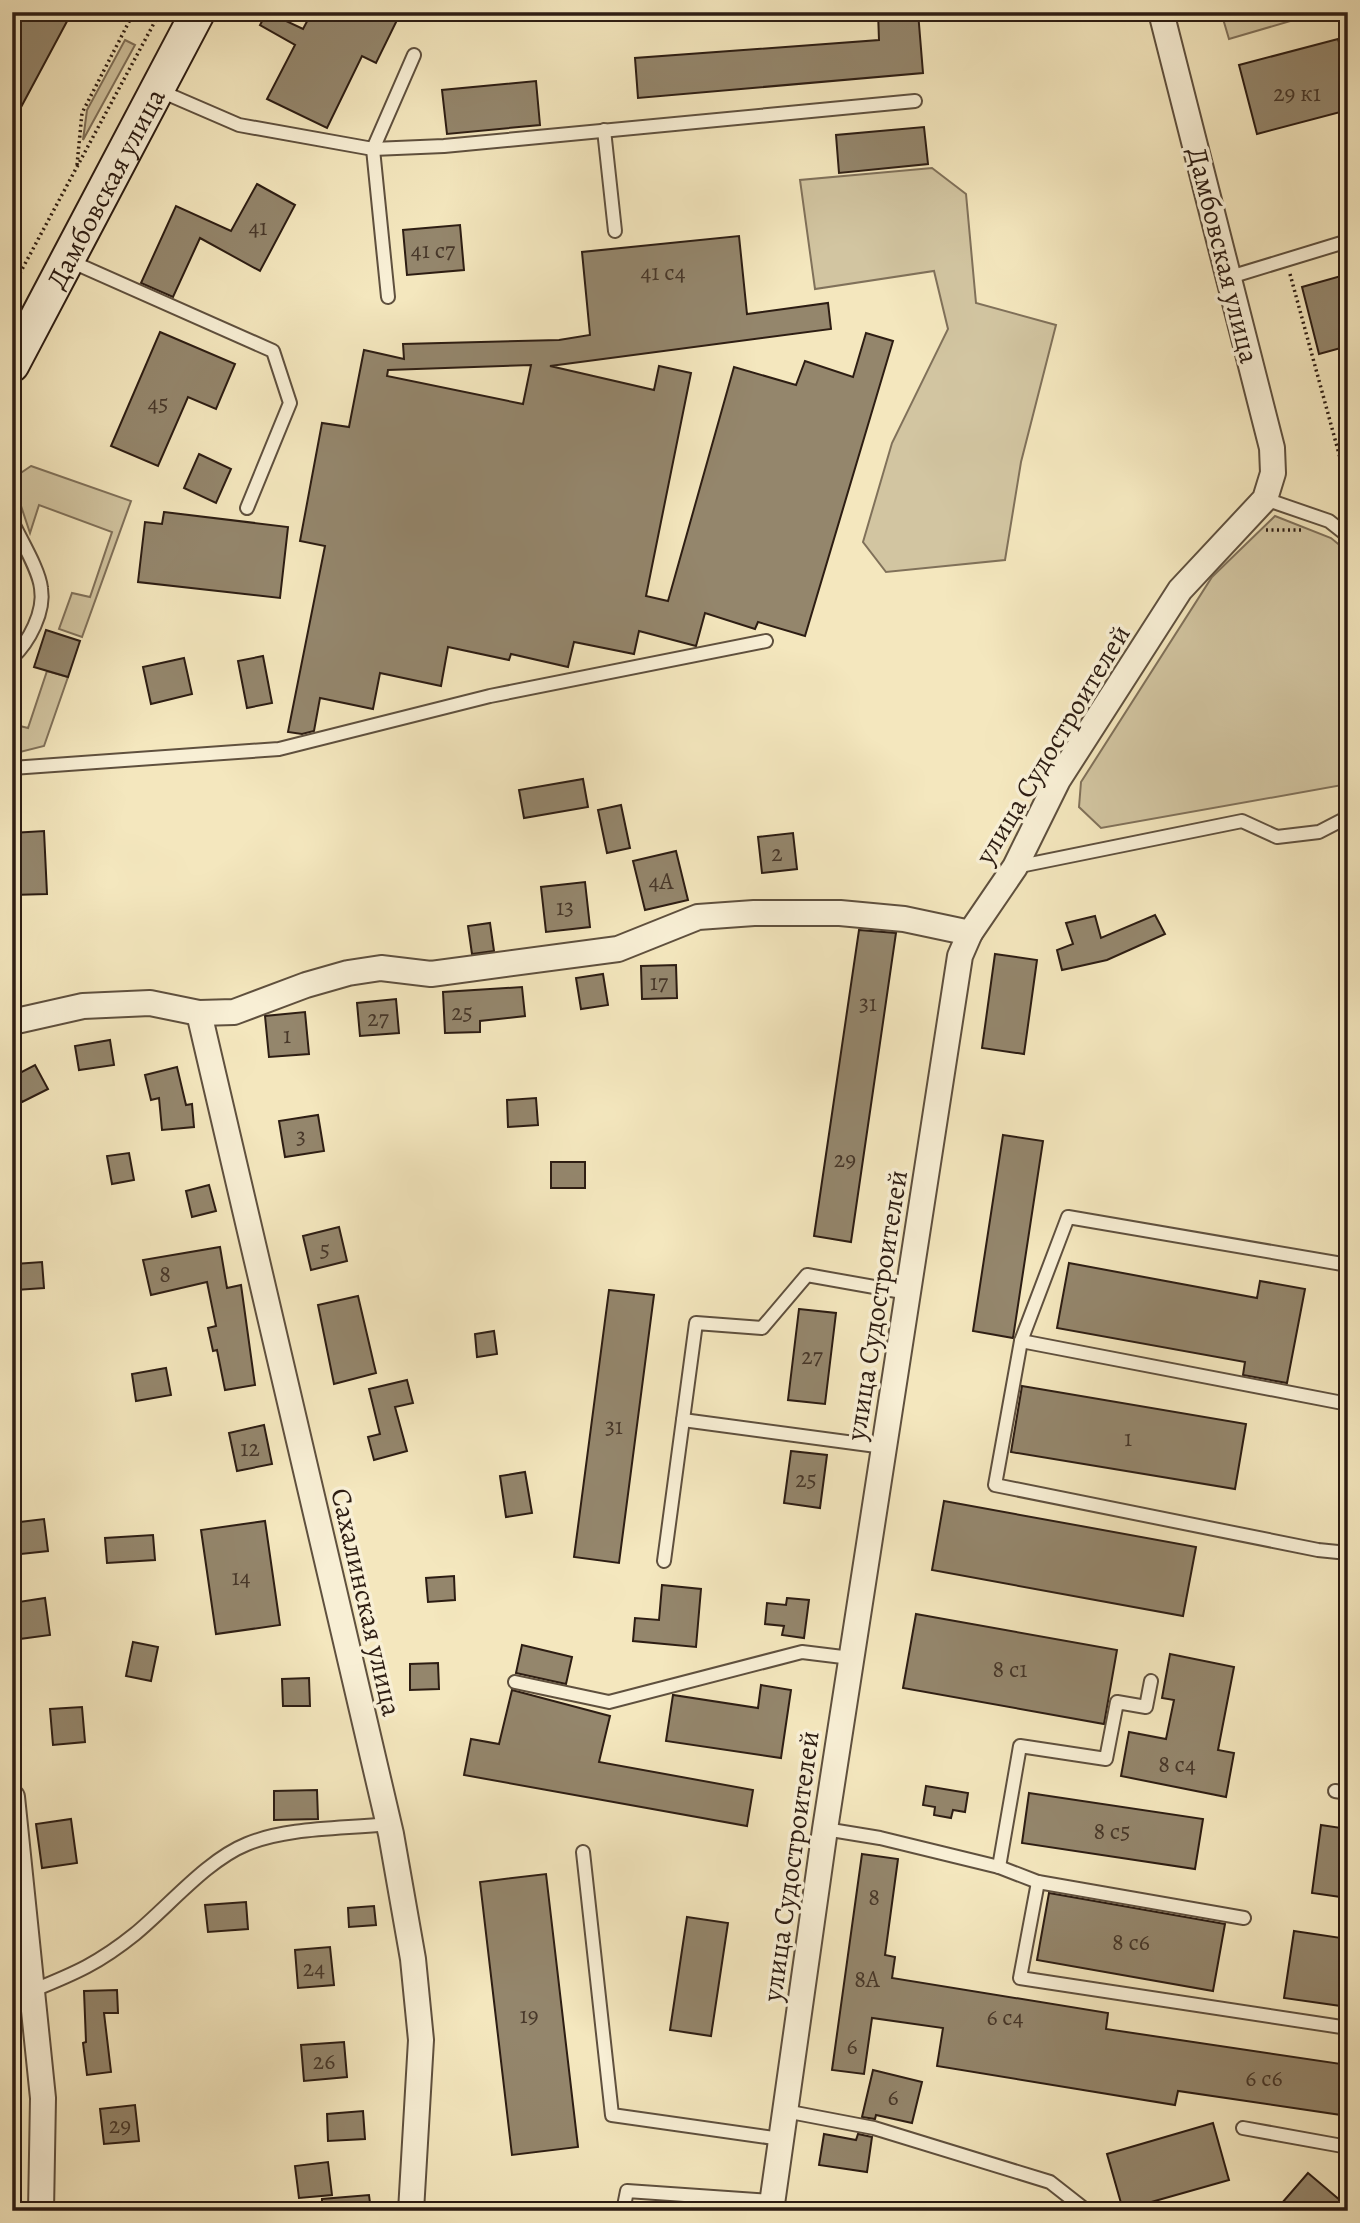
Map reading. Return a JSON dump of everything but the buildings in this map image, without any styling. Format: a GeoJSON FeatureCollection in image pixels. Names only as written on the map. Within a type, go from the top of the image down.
{"type":"FeatureCollection","features":[{"type":"Feature","properties":{"kind":"main road","name":"Дамбовская улица"},"geometry":{"type":"LineString","coordinates":[[12,365],[198,12]]}},
{"type":"Feature","properties":{"kind":"street","name":"Дамбовская улица"},"geometry":{"type":"LineString","coordinates":[[1161,12],[1272,448],[1272,473],[1265,499]]}},
{"type":"Feature","properties":{"kind":"street","name":"улица Судостроителей"},"geometry":{"type":"LineString","coordinates":[[771,2206],[825,1829],[960,956],[970,933],[1015,867],[1058,780],[1180,590],[1265,499]]}},
{"type":"Feature","properties":{"kind":"street"},"geometry":{"type":"LineString","coordinates":[[12,1022],[83,1006],[150,1003],[199,1013],[234,1012],[306,985],[370,970],[431,974],[618,949],[698,917],[754,913],[841,913],[904,919],[970,933]]}},
{"type":"Feature","properties":{"kind":"street","name":"Сахалинская улица"},"geometry":{"type":"LineString","coordinates":[[199,1013],[388,1824],[413,1959],[421,2040],[411,2211]]}},
{"type":"Feature","properties":{"kind":"street"},"geometry":{"type":"LineString","coordinates":[[12,1797],[34,1990],[43,2098],[41,2211]]}},
{"type":"Feature","properties":{"kind":"lane"},"geometry":{"type":"LineString","coordinates":[[388,297],[373,149],[414,55]]}},
{"type":"Feature","properties":{"kind":"lane"},"geometry":{"type":"LineString","coordinates":[[157,90],[239,125],[373,149],[915,101]]}},
{"type":"Feature","properties":{"kind":"lane"},"geometry":{"type":"LineString","coordinates":[[604,130],[615,231]]}},
{"type":"Feature","properties":{"kind":"lane"},"geometry":{"type":"LineString","coordinates":[[1230,277],[1348,242]]}},
{"type":"Feature","properties":{"kind":"lane"},"geometry":{"type":"LineString","coordinates":[[67,259],[273,351],[290,403],[247,508]]}},
{"type":"Feature","properties":{"kind":"lane"},"geometry":{"type":"LineString","coordinates":[[1265,499],[1329,521],[1348,537]]}},
{"type":"Feature","properties":{"kind":"lane"},"geometry":{"type":"LineString","coordinates":[[12,521],[41,587],[39,612],[30,635],[25,646],[12,658]]}},
{"type":"Feature","properties":{"kind":"lane"},"geometry":{"type":"LineString","coordinates":[[12,768],[279,748],[489,696],[766,641]]}},
{"type":"Feature","properties":{"kind":"lane"},"geometry":{"type":"LineString","coordinates":[[1015,867],[1242,821],[1277,837],[1318,832],[1348,817]]}},
{"type":"Feature","properties":{"kind":"lane"},"geometry":{"type":"LineString","coordinates":[[1348,1265],[1068,1217],[1021,1341],[995,1485],[1318,1550],[1348,1553]]}},
{"type":"Feature","properties":{"kind":"lane"},"geometry":{"type":"LineString","coordinates":[[664,1560],[696,1323],[762,1328],[807,1275],[908,1293]]}},
{"type":"Feature","properties":{"kind":"lane"},"geometry":{"type":"LineString","coordinates":[[1021,1341],[1348,1404]]}},
{"type":"Feature","properties":{"kind":"lane"},"geometry":{"type":"LineString","coordinates":[[683,1420],[884,1447]]}},
{"type":"Feature","properties":{"kind":"lane"},"geometry":{"type":"LineString","coordinates":[[515,1682],[609,1702],[802,1652],[851,1658]]}},
{"type":"Feature","properties":{"kind":"lane"},"geometry":{"type":"LineString","coordinates":[[999,1867],[1020,1746],[1106,1759],[1117,1702],[1146,1707],[1150,1681]]}},
{"type":"Feature","properties":{"kind":"lane"},"geometry":{"type":"LineString","coordinates":[[34,1990],[90,1968],[222,1858],[243,1845],[274,1834],[388,1824]]}},
{"type":"Feature","properties":{"kind":"lane"},"geometry":{"type":"LineString","coordinates":[[825,1829],[880,1838],[999,1867],[1038,1882],[1244,1918]]}},
{"type":"Feature","properties":{"kind":"lane"},"geometry":{"type":"LineString","coordinates":[[583,1852],[612,2115],[781,2138]]}},
{"type":"Feature","properties":{"kind":"lane"},"geometry":{"type":"LineString","coordinates":[[1038,1882],[1020,1978],[1348,2028]]}},
{"type":"Feature","properties":{"kind":"lane"},"geometry":{"type":"LineString","coordinates":[[785,2111],[874,2128],[1050,2182],[1087,2211]]}},
{"type":"Feature","properties":{"kind":"lane"},"geometry":{"type":"LineString","coordinates":[[1243,2128],[1348,2147]]}},
{"type":"Feature","properties":{"kind":"lane"},"geometry":{"type":"LineString","coordinates":[[624,2211],[627,2191],[771,2206]]}},
{"type":"Feature","properties":{"kind":"path"},"geometry":{"type":"LineString","coordinates":[[77,167],[82,113],[134,12]]}},
{"type":"Feature","properties":{"kind":"path"},"geometry":{"type":"LineString","coordinates":[[12,288],[160,12]]}},
{"type":"Feature","properties":{"kind":"path"},"geometry":{"type":"LineString","coordinates":[[1286,259],[1348,488]]}},
{"type":"Feature","properties":{"kind":"shaded area"},"geometry":{"type":"Polygon","coordinates":[[[1221,12],[1321,12],[1229,39],[1221,12]]]}},
{"type":"Feature","properties":{"kind":"shaded area"},"geometry":{"type":"Polygon","coordinates":[[[125,40],[135,45],[83,140],[87,110],[125,40]]]}},
{"type":"Feature","properties":{"kind":"shaded area"},"geometry":{"type":"Polygon","coordinates":[[[932,168],[966,194],[976,303],[1056,325],[1021,462],[1005,560],[886,572],[863,542],[892,443],[948,329],[934,271],[815,289],[800,180],[932,168]]]}},
{"type":"Feature","properties":{"kind":"shaded area"},"geometry":{"type":"Polygon","coordinates":[[[31,466],[131,501],[82,637],[59,629],[72,593],[90,597],[112,532],[39,505],[30,533],[12,479],[31,466]]]}},
{"type":"Feature","properties":{"kind":"shaded area"},"geometry":{"type":"Polygon","coordinates":[[[1275,516],[1331,538],[1348,552],[1348,784],[1101,828],[1079,807],[1081,782],[1212,577],[1275,516]]]}},
{"type":"Feature","properties":{"kind":"shaded area"},"geometry":{"type":"Polygon","coordinates":[[[47,671],[68,677],[44,746],[12,754],[12,724],[28,728],[47,671]]]}}]}
